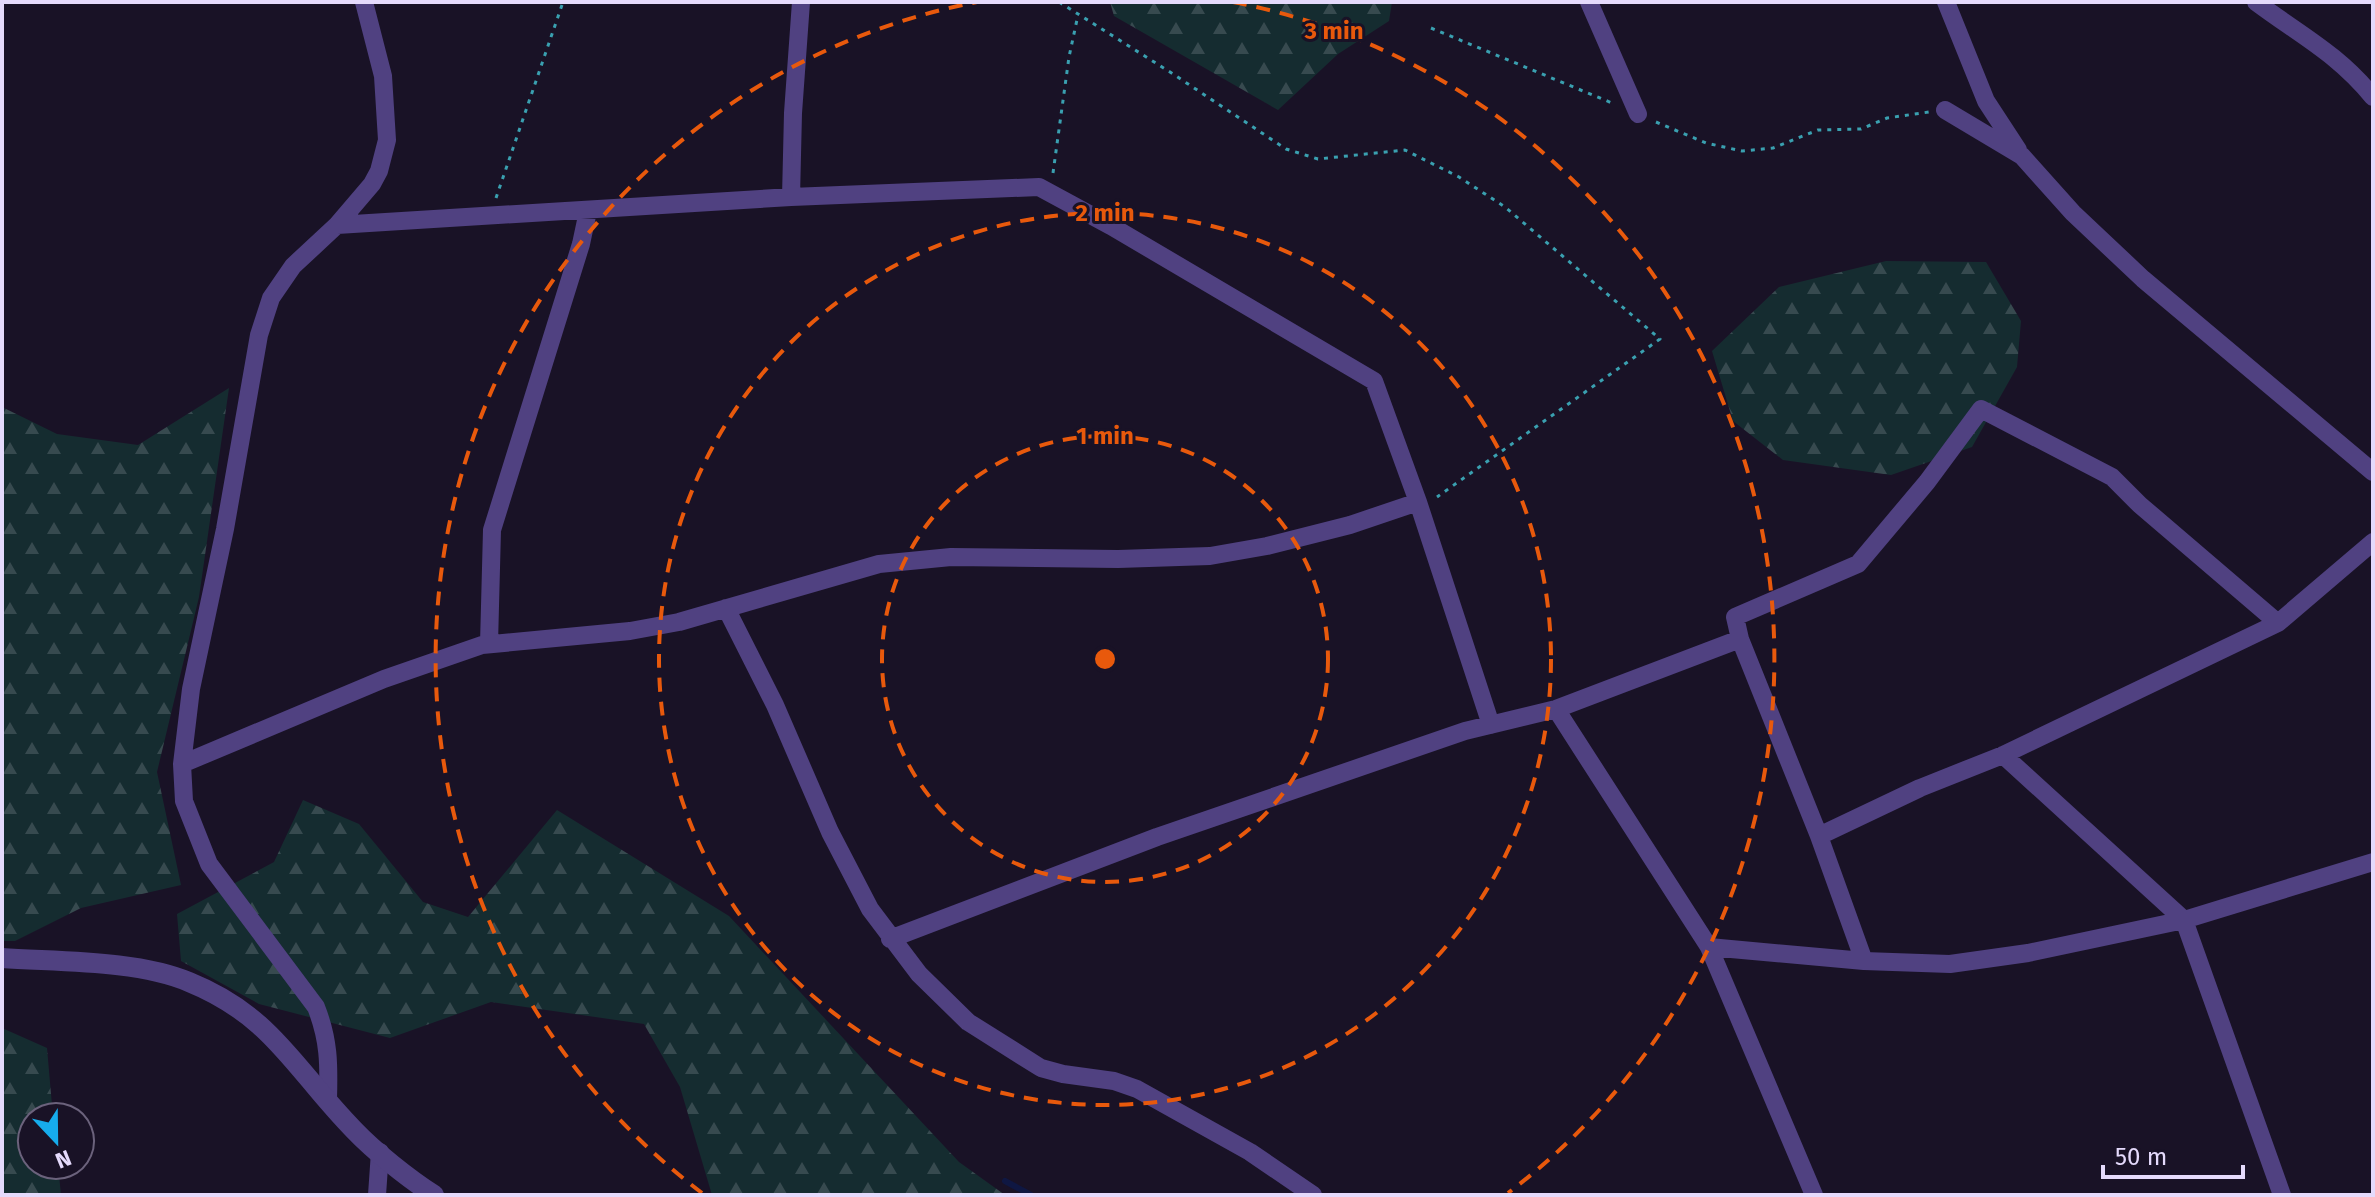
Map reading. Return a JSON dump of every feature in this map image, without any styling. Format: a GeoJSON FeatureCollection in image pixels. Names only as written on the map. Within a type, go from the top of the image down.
{"type":"FeatureCollection","features":[{"type":"Feature","properties":{"kind":"street"},"geometry":{"type":"LineString","coordinates":[[328,1099],[326,1032],[316,1007],[209,864],[184,801],[182,764],[191,689],[225,529],[259,335],[271,298],[293,266],[337,225],[372,184],[379,171],[387,140],[383,76],[364,2]]}},
{"type":"Feature","properties":{"kind":"street"},"geometry":{"type":"LineString","coordinates":[[791,197],[801,2]]}},
{"type":"Feature","properties":{"kind":"street"},"geometry":{"type":"LineString","coordinates":[[1589,2],[1638,114]]}},
{"type":"Feature","properties":{"kind":"street"},"geometry":{"type":"LineString","coordinates":[[1946,2],[1986,101],[2022,156],[2073,213],[2143,279],[2373,472]]}},
{"type":"Feature","properties":{"kind":"street"},"geometry":{"type":"LineString","coordinates":[[2256,2],[2286,25],[2321,45],[2356,76],[2373,97]]}},
{"type":"Feature","properties":{"kind":"street"},"geometry":{"type":"LineString","coordinates":[[1945,110],[2022,156]]}},
{"type":"Feature","properties":{"kind":"street"},"geometry":{"type":"LineString","coordinates":[[337,225],[791,197],[1039,187],[1374,381],[1418,502],[1491,725]]}},
{"type":"Feature","properties":{"kind":"street"},"geometry":{"type":"LineString","coordinates":[[489,644],[492,530],[581,244],[588,211]]}},
{"type":"Feature","properties":{"kind":"street"},"geometry":{"type":"LineString","coordinates":[[1864,961],[1819,836],[1740,639],[1735,617],[1858,564],[1927,482],[1981,409],[2112,477],[2140,505],[2278,623]]}},
{"type":"Feature","properties":{"kind":"street"},"geometry":{"type":"LineString","coordinates":[[182,764],[384,679],[489,644],[630,631],[679,622],[879,564],[951,557],[1118,559],[1210,556],[1267,546],[1350,525],[1418,502]]}},
{"type":"Feature","properties":{"kind":"street"},"geometry":{"type":"LineString","coordinates":[[1819,836],[1920,788],[2003,755],[2278,623],[2373,542]]}},
{"type":"Feature","properties":{"kind":"street"},"geometry":{"type":"LineString","coordinates":[[726,608],[775,705],[830,832],[870,909],[919,974],[968,1022],[1041,1068],[1114,1081],[1137,1089],[1250,1152],[1313,1195]]}},
{"type":"Feature","properties":{"kind":"street"},"geometry":{"type":"LineString","coordinates":[[890,939],[1157,837],[1371,762],[1491,725],[1556,709],[1740,639]]}},
{"type":"Feature","properties":{"kind":"street"},"geometry":{"type":"LineString","coordinates":[[1556,709],[1709,947],[1814,1195]]}},
{"type":"Feature","properties":{"kind":"street"},"geometry":{"type":"LineString","coordinates":[[2003,755],[2184,920],[2282,1195]]}},
{"type":"Feature","properties":{"kind":"street"},"geometry":{"type":"LineString","coordinates":[[1709,947],[1864,961],[1950,964],[2028,953],[2184,920],[2373,862]]}},
{"type":"Feature","properties":{"kind":"street"},"geometry":{"type":"LineString","coordinates":[[2,958],[145,969],[187,981],[227,1000],[261,1024],[355,1131],[434,1195]]}},
{"type":"Feature","properties":{"kind":"street"},"geometry":{"type":"LineString","coordinates":[[377,1195],[380,1152]]}},
{"type":"Feature","properties":{"kind":"path"},"geometry":{"type":"LineString","coordinates":[[490,216],[563,2]]}},
{"type":"Feature","properties":{"kind":"path"},"geometry":{"type":"LineString","coordinates":[[1059,2],[1286,149],[1318,159],[1405,150],[1459,177],[1505,207],[1660,339],[1437,497],[1418,502]]}},
{"type":"Feature","properties":{"kind":"path"},"geometry":{"type":"LineString","coordinates":[[1051,194],[1069,57],[1078,15]]}},
{"type":"Feature","properties":{"kind":"path"},"geometry":{"type":"LineString","coordinates":[[1431,28],[1706,143],[1742,151],[1773,148],[1818,130],[1861,129],[1887,118],[1945,110]]}},
{"type":"Feature","properties":{"kind":"green space"},"geometry":{"type":"Polygon","coordinates":[[[1110,2],[1392,2],[1389,21],[1338,54],[1278,110],[1114,16],[1110,2]]]}},
{"type":"Feature","properties":{"kind":"green space"},"geometry":{"type":"Polygon","coordinates":[[[1886,261],[1986,262],[2021,321],[2017,367],[1972,447],[1891,475],[1783,460],[1733,421],[1712,351],[1779,287],[1886,261]]]}},
{"type":"Feature","properties":{"kind":"green space"},"geometry":{"type":"Polygon","coordinates":[[[229,388],[199,597],[157,772],[181,885],[81,908],[15,941],[2,941],[2,407],[57,434],[138,445],[229,388]]]}},
{"type":"Feature","properties":{"kind":"green space"},"geometry":{"type":"Polygon","coordinates":[[[303,800],[359,824],[423,902],[468,917],[557,810],[729,916],[959,1162],[1005,1195],[712,1195],[680,1087],[644,1024],[491,1002],[390,1038],[259,1004],[181,961],[177,914],[274,862],[303,800]]]}},
{"type":"Feature","properties":{"kind":"green space"},"geometry":{"type":"Polygon","coordinates":[[[2,1028],[47,1048],[52,1101],[16,1101],[16,1181],[60,1181],[61,1195],[2,1195],[2,1028]]]}},
{"type":"Feature","properties":{"kind":"waterway"},"geometry":{"type":"LineString","coordinates":[[1005,1181],[1031,1195]]}}]}
